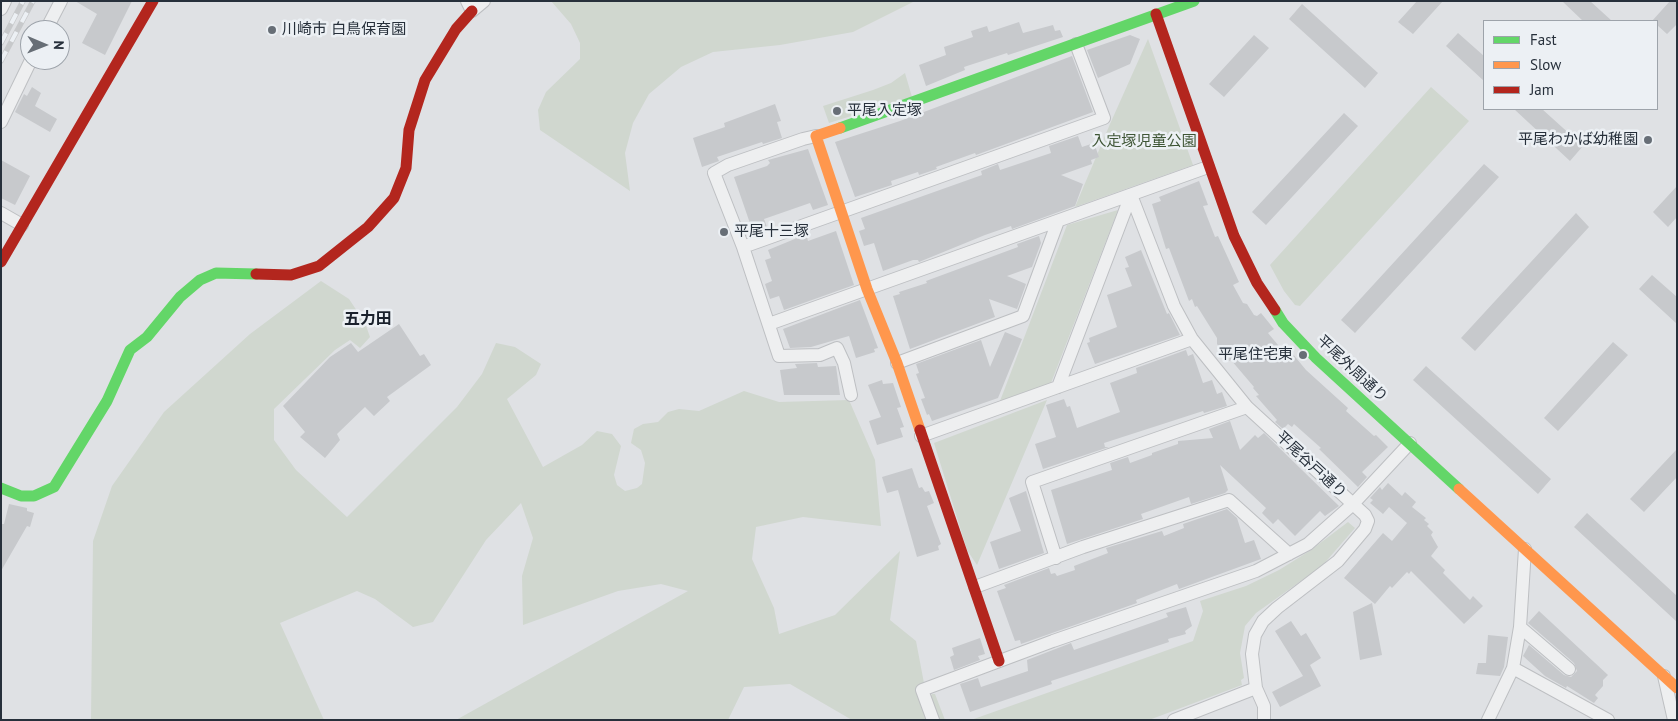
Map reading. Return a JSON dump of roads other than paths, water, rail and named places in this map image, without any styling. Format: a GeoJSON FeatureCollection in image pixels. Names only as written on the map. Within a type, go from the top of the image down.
{"type":"FeatureCollection","features":[{"type":"Feature","properties":{"kind":"street"},"geometry":{"type":"LineString","coordinates":[[1,9],[6,1]]}},
{"type":"Feature","properties":{"kind":"street"},"geometry":{"type":"LineString","coordinates":[[51,20],[61,1]]}},
{"type":"Feature","properties":{"kind":"street"},"geometry":{"type":"LineString","coordinates":[[1,262],[153,1]]}},
{"type":"Feature","properties":{"kind":"street"},"geometry":{"type":"LineString","coordinates":[[1,488],[21,496],[34,496],[54,487],[107,401],[130,350],[147,337],[180,297],[200,280],[216,273],[291,275],[319,266],[368,227],[394,198],[406,168],[409,130],[425,80],[469,6],[484,1]]}},
{"type":"Feature","properties":{"kind":"street"},"geometry":{"type":"LineString","coordinates":[[851,395],[844,363],[837,348],[820,355],[779,356],[743,247],[714,172],[728,165],[816,136],[1194,1]]}},
{"type":"Feature","properties":{"kind":"street","name":"平尾外周通り"},"geometry":{"type":"LineString","coordinates":[[1156,14],[1208,167],[1234,236],[1256,283],[1270,304],[1316,358],[1677,688]]}},
{"type":"Feature","properties":{"kind":"street"},"geometry":{"type":"LineString","coordinates":[[743,247],[1104,118],[1076,44]]}},
{"type":"Feature","properties":{"kind":"street"},"geometry":{"type":"LineString","coordinates":[[1,122],[26,70]]}},
{"type":"Feature","properties":{"kind":"street"},"geometry":{"type":"LineString","coordinates":[[816,136],[840,212],[897,364],[975,587],[998,661]]}},
{"type":"Feature","properties":{"kind":"street"},"geometry":{"type":"LineString","coordinates":[[769,324],[1208,167]]}},
{"type":"Feature","properties":{"kind":"street"},"geometry":{"type":"LineString","coordinates":[[1058,387],[1130,195]]}},
{"type":"Feature","properties":{"kind":"street","name":"平尾谷戸通り"},"geometry":{"type":"LineString","coordinates":[[1130,195],[1174,306],[1192,339],[1247,407],[1365,515],[1368,521],[1365,529],[1338,561],[1277,608],[1263,621],[1254,635],[1252,654],[1256,688],[1264,706],[1264,720]]}},
{"type":"Feature","properties":{"kind":"street"},"geometry":{"type":"LineString","coordinates":[[1,213],[22,225]]}},
{"type":"Feature","properties":{"kind":"street"},"geometry":{"type":"LineString","coordinates":[[897,364],[1023,316],[1058,222]]}},
{"type":"Feature","properties":{"kind":"street"},"geometry":{"type":"LineString","coordinates":[[921,436],[1192,339]]}},
{"type":"Feature","properties":{"kind":"street"},"geometry":{"type":"LineString","coordinates":[[1056,558],[1032,482],[1247,407]]}},
{"type":"Feature","properties":{"kind":"street"},"geometry":{"type":"LineString","coordinates":[[933,720],[922,690],[998,661],[1256,572],[1308,544],[1353,504],[1410,443]]}},
{"type":"Feature","properties":{"kind":"street"},"geometry":{"type":"LineString","coordinates":[[975,587],[1083,547],[1229,500],[1289,554]]}},
{"type":"Feature","properties":{"kind":"street"},"geometry":{"type":"LineString","coordinates":[[1488,720],[1513,668],[1520,627],[1525,549]]}},
{"type":"Feature","properties":{"kind":"street"},"geometry":{"type":"LineString","coordinates":[[1520,627],[1569,669]]}},
{"type":"Feature","properties":{"kind":"street"},"geometry":{"type":"LineString","coordinates":[[1513,668],[1608,720]]}},
{"type":"Feature","properties":{"kind":"street"},"geometry":{"type":"LineString","coordinates":[[1664,676],[1674,720]]}},
{"type":"Feature","properties":{"kind":"street"},"geometry":{"type":"LineString","coordinates":[[1174,720],[1256,688]]}},
{"type":"Feature","properties":{"kind":"railway"},"geometry":{"type":"LineString","coordinates":[[1,43],[23,1]]}},
{"type":"Feature","properties":{"kind":"railway"},"geometry":{"type":"LineString","coordinates":[[1,61],[33,1]]}},
{"type":"Feature","properties":{"kind":"place","name":"川崎市 白鳥保育園"},"geometry":{"type":"Point","coordinates":[272,30]}},
{"type":"Feature","properties":{"kind":"place","name":"平尾入定塚"},"geometry":{"type":"Point","coordinates":[837,111]}},
{"type":"Feature","properties":{"kind":"place","name":"平尾わかば幼稚園"},"geometry":{"type":"Point","coordinates":[1648,140]}},
{"type":"Feature","properties":{"kind":"place","name":"平尾十三塚"},"geometry":{"type":"Point","coordinates":[724,232]}},
{"type":"Feature","properties":{"kind":"place","name":"平尾住宅東"},"geometry":{"type":"Point","coordinates":[1303,355]}},
{"type":"Feature","properties":{"kind":"district","name":"五力田"},"geometry":{"type":"Point","coordinates":[368,319]}},
{"type":"Feature","properties":{"kind":"park label","name":"入定塚児童公園"},"geometry":{"type":"Point","coordinates":[1144,142]}}]}
